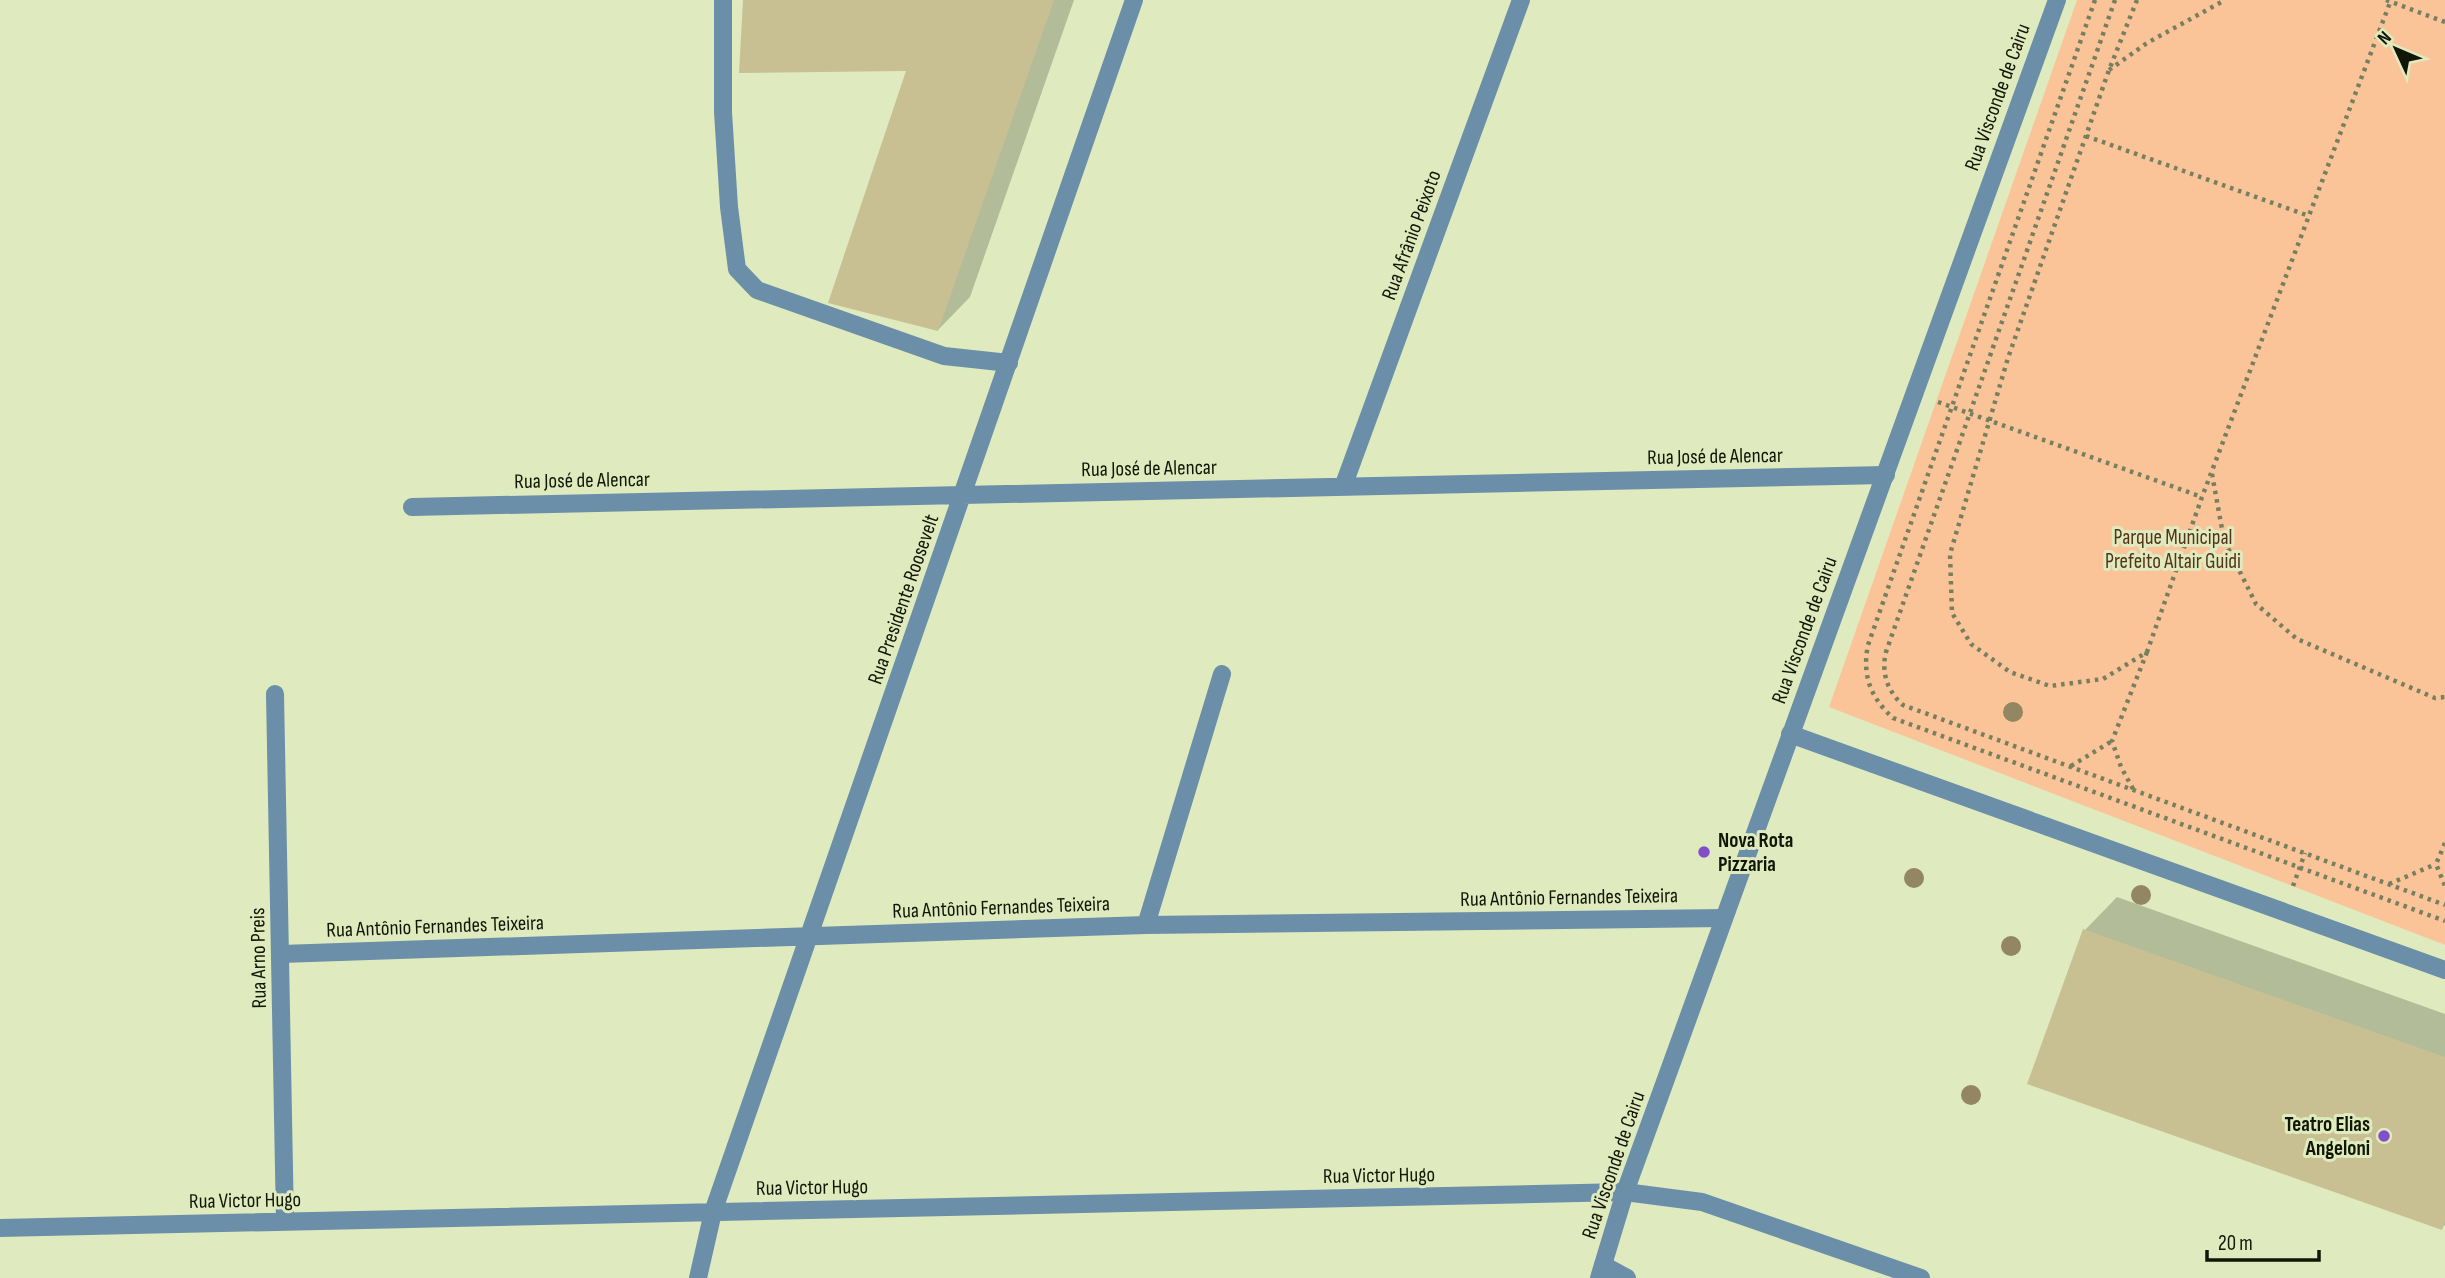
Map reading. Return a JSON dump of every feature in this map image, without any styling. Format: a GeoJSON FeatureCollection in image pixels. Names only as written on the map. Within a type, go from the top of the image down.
{"type":"FeatureCollection","features":[{"type":"Feature","properties":{"kind":"street"},"geometry":{"type":"LineString","coordinates":[[723,0],[723,112],[729,207],[737,270],[757,290],[944,356],[1009,363]]}},
{"type":"Feature","properties":{"kind":"street","name":"Rua Presidente Roosevelt"},"geometry":{"type":"LineString","coordinates":[[698,1278],[713,1212],[1135,0]]}},
{"type":"Feature","properties":{"kind":"street","name":"Rua Afrânio Peixoto"},"geometry":{"type":"LineString","coordinates":[[1343,486],[1521,0]]}},
{"type":"Feature","properties":{"kind":"street","name":"Rua Visconde de Cairu"},"geometry":{"type":"LineString","coordinates":[[1601,1272],[1625,1192],[2057,0]]}},
{"type":"Feature","properties":{"kind":"street","name":"Rua José de Alencar"},"geometry":{"type":"LineString","coordinates":[[412,507],[1886,475]]}},
{"type":"Feature","properties":{"kind":"street"},"geometry":{"type":"LineString","coordinates":[[1146,925],[1222,674]]}},
{"type":"Feature","properties":{"kind":"street","name":"Rua Arno Preis"},"geometry":{"type":"LineString","coordinates":[[275,694],[285,1222]]}},
{"type":"Feature","properties":{"kind":"street"},"geometry":{"type":"LineString","coordinates":[[1790,734],[2445,970]]}},
{"type":"Feature","properties":{"kind":"street","name":"Rua Antônio Fernandes Teixeira"},"geometry":{"type":"LineString","coordinates":[[281,954],[1146,925],[1724,918]]}},
{"type":"Feature","properties":{"kind":"street","name":"Rua Victor Hugo"},"geometry":{"type":"LineString","coordinates":[[0,1228],[1625,1192],[1702,1202],[1921,1278]]}},
{"type":"Feature","properties":{"kind":"street"},"geometry":{"type":"LineString","coordinates":[[1601,1272],[1627,1278]]}},
{"type":"Feature","properties":{"kind":"path"},"geometry":{"type":"LineString","coordinates":[[2095,0],[1868,645],[1864,666],[1877,703],[1893,718],[2445,920]]}},
{"type":"Feature","properties":{"kind":"path"},"geometry":{"type":"LineString","coordinates":[[2115,0],[1886,652],[1883,667],[1893,696],[1903,705],[2445,905]]}},
{"type":"Feature","properties":{"kind":"path"},"geometry":{"type":"LineString","coordinates":[[2137,0],[2109,70],[2008,358],[1950,554],[1952,613],[1971,644],[2010,672],[2050,686],[2103,679],[2147,652]]}},
{"type":"Feature","properties":{"kind":"path"},"geometry":{"type":"LineString","coordinates":[[2109,70],[2147,43],[2225,0]]}},
{"type":"Feature","properties":{"kind":"path"},"geometry":{"type":"LineString","coordinates":[[2070,766],[2112,741],[2389,1],[2445,22]]}},
{"type":"Feature","properties":{"kind":"path"},"geometry":{"type":"LineString","coordinates":[[2086,136],[2309,216]]}},
{"type":"Feature","properties":{"kind":"path"},"geometry":{"type":"LineString","coordinates":[[1914,394],[2202,497]]}},
{"type":"Feature","properties":{"kind":"path"},"geometry":{"type":"LineString","coordinates":[[2212,473],[2224,540],[2256,604],[2297,639],[2435,698],[2445,698]]}},
{"type":"Feature","properties":{"kind":"path"},"geometry":{"type":"LineString","coordinates":[[2112,741],[2133,790]]}},
{"type":"Feature","properties":{"kind":"path"},"geometry":{"type":"LineString","coordinates":[[2389,884],[2436,864],[2445,843]]}},
{"type":"Feature","properties":{"kind":"path"},"geometry":{"type":"LineString","coordinates":[[2283,910],[2305,853]]}},
{"type":"Feature","properties":{"kind":"path"},"geometry":{"type":"LineString","coordinates":[[2436,864],[2445,886]]}},
{"type":"Feature","properties":{"kind":"green space","name":"Parque Municipal Prefeito Altair Guidi"},"geometry":{"type":"Polygon","coordinates":[[[2077,0],[2445,0],[2445,945],[1829,707],[2077,0]]]}},
{"type":"Feature","properties":{"kind":"building"},"geometry":{"type":"Polygon","coordinates":[[[743,0],[1054,0],[938,331],[828,303],[906,71],[739,73],[743,0]]]}},
{"type":"Feature","properties":{"kind":"building"},"geometry":{"type":"Polygon","coordinates":[[[2083,929],[2445,1057],[2445,1221],[2442,1230],[2027,1084],[2083,929]]]}},
{"type":"Feature","properties":{"kind":"place","name":"Nova Rota Pizzaria"},"geometry":{"type":"Point","coordinates":[1704,852]}},
{"type":"Feature","properties":{"kind":"place","name":"Teatro Elias Angeloni"},"geometry":{"type":"Point","coordinates":[2384,1136]}}]}
